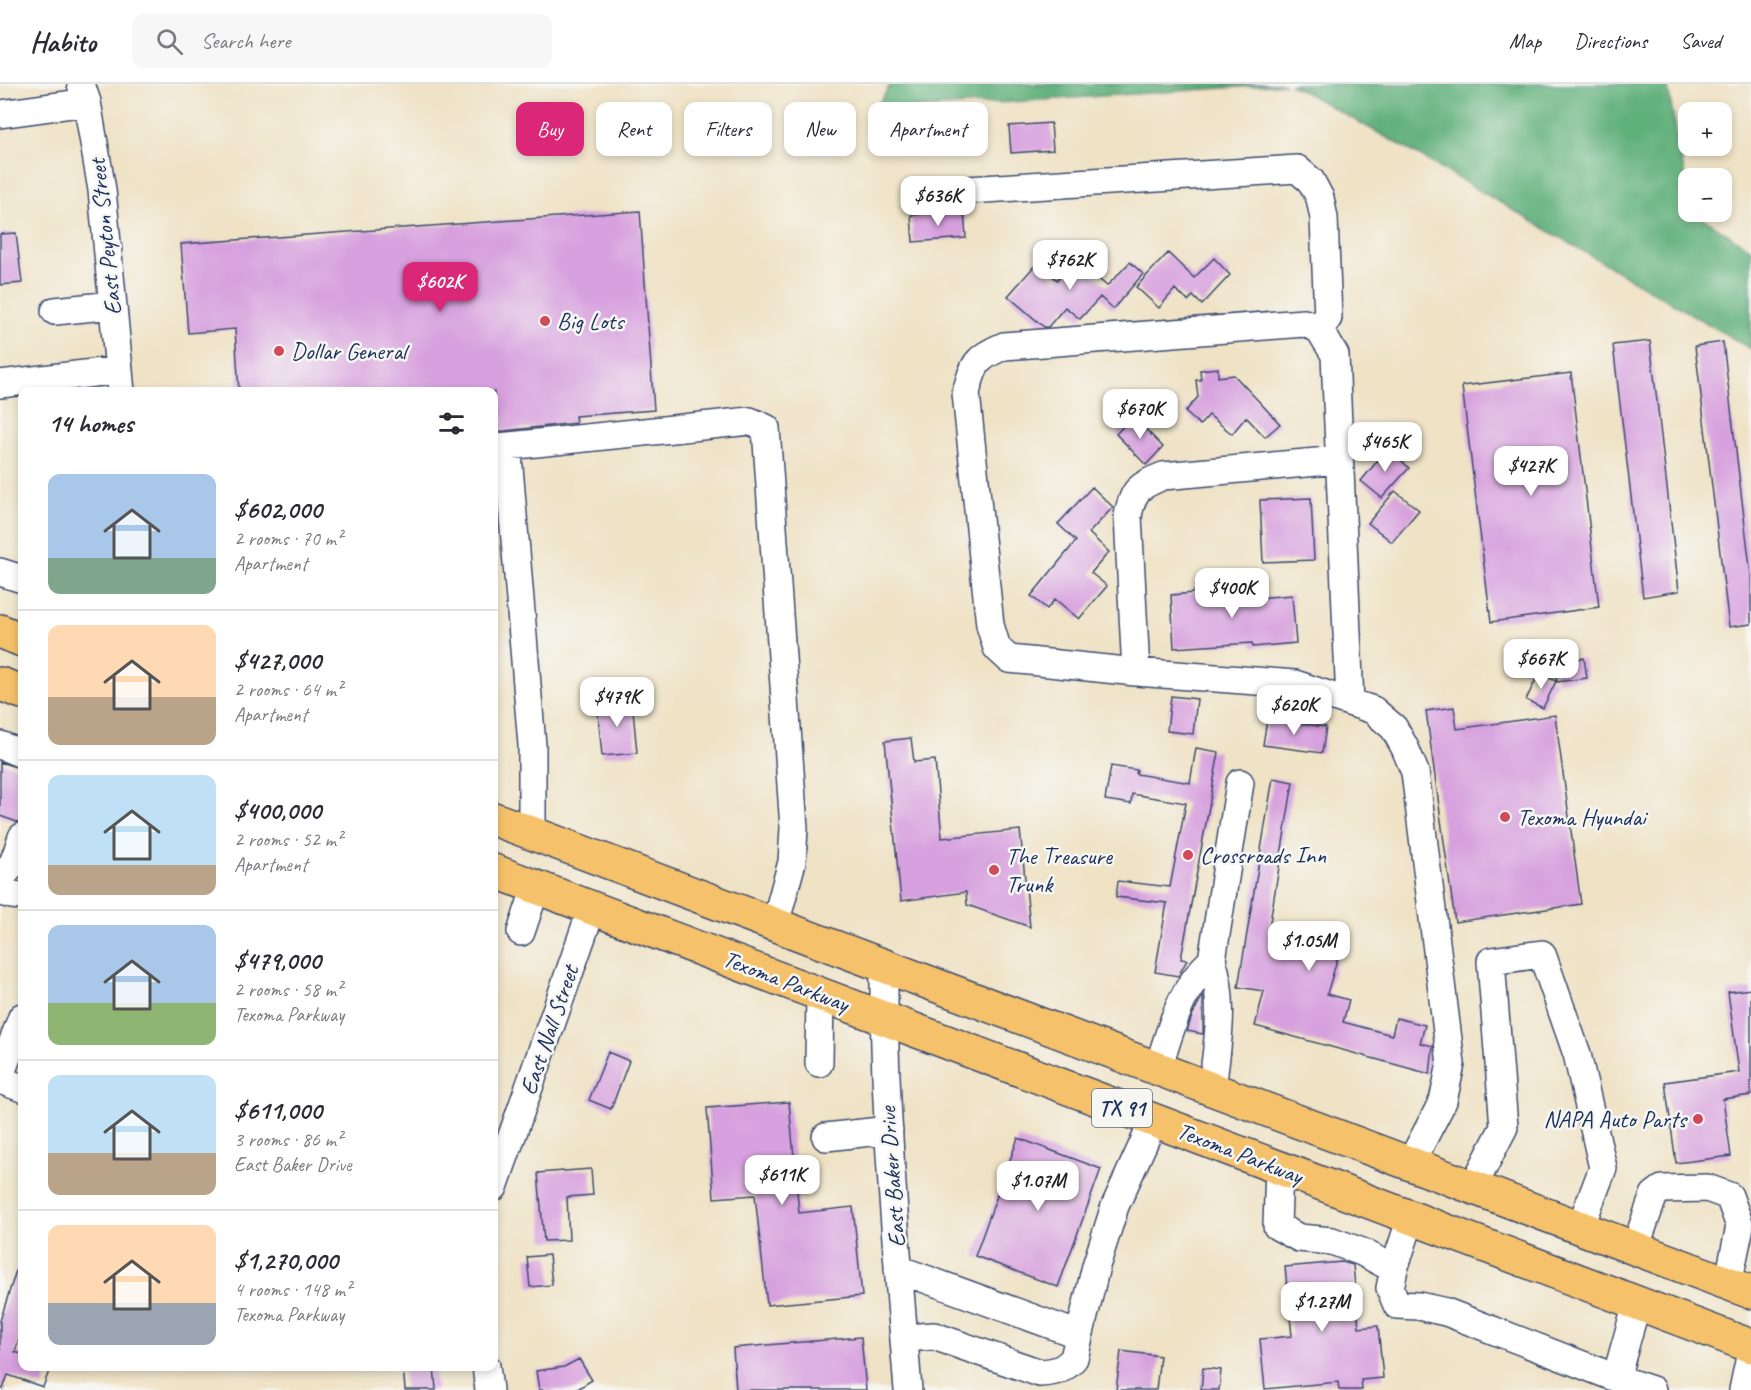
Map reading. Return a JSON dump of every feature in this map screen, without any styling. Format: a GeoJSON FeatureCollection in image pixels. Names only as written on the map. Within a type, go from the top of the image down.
{"type":"FeatureCollection","features":[{"type":"Feature","properties":{"kind":"main road"},"geometry":{"type":"LineString","coordinates":[[0,631],[18,638]]}},
{"type":"Feature","properties":{"kind":"main road","name":"Texoma Parkway"},"geometry":{"type":"LineString","coordinates":[[498,820],[1739,1288]]}},
{"type":"Feature","properties":{"kind":"main road","name":"Texoma Parkway"},"geometry":{"type":"LineString","coordinates":[[498,873],[1751,1346]]}},
{"type":"Feature","properties":{"kind":"street"},"geometry":{"type":"LineString","coordinates":[[0,114],[84,93]]}},
{"type":"Feature","properties":{"kind":"street","name":"East Peyton Street"},"geometry":{"type":"LineString","coordinates":[[84,93],[102,190],[120,381]]}},
{"type":"Feature","properties":{"kind":"street"},"geometry":{"type":"LineString","coordinates":[[921,193],[1297,169],[1311,181],[1320,198],[1324,218],[1329,318],[1319,329]]}},
{"type":"Feature","properties":{"kind":"street"},"geometry":{"type":"LineString","coordinates":[[55,311],[113,305]]}},
{"type":"Feature","properties":{"kind":"street"},"geometry":{"type":"LineString","coordinates":[[1350,702],[1335,355],[1319,329],[1304,323],[1004,346],[985,354],[973,369],[966,393],[990,625],[997,648],[1010,658],[1136,672],[1295,684],[1373,710],[1394,728],[1405,748],[1415,772],[1451,1064],[1443,1101],[1410,1164]]}},
{"type":"Feature","properties":{"kind":"street"},"geometry":{"type":"LineString","coordinates":[[0,384],[51,385],[120,381]]}},
{"type":"Feature","properties":{"kind":"street"},"geometry":{"type":"LineString","coordinates":[[498,448],[750,420],[766,428],[794,828],[792,862],[775,924]]}},
{"type":"Feature","properties":{"kind":"street"},"geometry":{"type":"LineString","coordinates":[[498,449],[508,455],[532,745],[532,833]]}},
{"type":"Feature","properties":{"kind":"street"},"geometry":{"type":"LineString","coordinates":[[1136,672],[1128,516],[1132,498],[1142,484],[1163,476],[1339,460]]}},
{"type":"Feature","properties":{"kind":"street"},"geometry":{"type":"LineString","coordinates":[[0,572],[18,578]]}},
{"type":"Feature","properties":{"kind":"street"},"geometry":{"type":"LineString","coordinates":[[0,746],[18,753]]}},
{"type":"Feature","properties":{"kind":"street"},"geometry":{"type":"LineString","coordinates":[[1212,1089],[1221,1012],[1217,975],[1212,960],[1239,783]]}},
{"type":"Feature","properties":{"kind":"street"},"geometry":{"type":"LineString","coordinates":[[0,876],[11,867],[18,848]]}},
{"type":"Feature","properties":{"kind":"street"},"geometry":{"type":"LineString","coordinates":[[521,932],[536,887]]}},
{"type":"Feature","properties":{"kind":"street"},"geometry":{"type":"LineString","coordinates":[[0,892],[18,896]]}},
{"type":"Feature","properties":{"kind":"street","name":"East Nall Street"},"geometry":{"type":"LineString","coordinates":[[500,1148],[592,908]]}},
{"type":"Feature","properties":{"kind":"street"},"geometry":{"type":"LineString","coordinates":[[1473,1187],[1504,1127],[1491,961],[1542,954],[1577,1054],[1604,1168],[1580,1228]]}},
{"type":"Feature","properties":{"kind":"street"},"geometry":{"type":"LineString","coordinates":[[1158,1068],[1187,987],[1212,960]]}},
{"type":"Feature","properties":{"kind":"street","name":"East Baker Drive"},"geometry":{"type":"LineString","coordinates":[[884,965],[883,1017],[889,1130],[908,1390]]}},
{"type":"Feature","properties":{"kind":"street"},"geometry":{"type":"LineString","coordinates":[[819,1063],[820,994]]}},
{"type":"Feature","properties":{"kind":"street"},"geometry":{"type":"LineString","coordinates":[[18,1028],[0,1078],[18,1086]]}},
{"type":"Feature","properties":{"kind":"street"},"geometry":{"type":"LineString","coordinates":[[904,1338],[934,1336],[1040,1373],[1054,1372],[1066,1367],[1074,1358],[1096,1266],[1115,1206],[1154,1120]]}},
{"type":"Feature","properties":{"kind":"street"},"geometry":{"type":"LineString","coordinates":[[826,1137],[889,1130]]}},
{"type":"Feature","properties":{"kind":"street"},"geometry":{"type":"LineString","coordinates":[[1279,1167],[1277,1226],[1299,1238],[1332,1241],[1362,1252],[1394,1269]]}},
{"type":"Feature","properties":{"kind":"street"},"geometry":{"type":"LineString","coordinates":[[1635,1248],[1654,1195],[1662,1189],[1707,1188],[1729,1196],[1740,1226],[1739,1288]]}},
{"type":"Feature","properties":{"kind":"street"},"geometry":{"type":"LineString","coordinates":[[1411,1218],[1390,1288],[1397,1305],[1419,1306],[1446,1312],[1652,1390]]}},
{"type":"Feature","properties":{"kind":"street"},"geometry":{"type":"LineString","coordinates":[[898,1269],[1079,1335]]}},
{"type":"Feature","properties":{"kind":"street"},"geometry":{"type":"LineString","coordinates":[[1616,1378],[1636,1303]]}},
{"type":"Feature","properties":{"kind":"street"},"geometry":{"type":"LineString","coordinates":[[1743,1390],[1751,1352]]}},
{"type":"Feature","properties":{"kind":"street"},"geometry":{"type":"LineString","coordinates":[[487,1371],[489,1390]]}},
{"type":"Feature","properties":{"kind":"green space"},"geometry":{"type":"Polygon","coordinates":[[[891,84],[1286,84],[988,104],[880,102],[891,84]]]}},
{"type":"Feature","properties":{"kind":"green space"},"geometry":{"type":"Polygon","coordinates":[[[1290,84],[1667,84],[1678,140],[1678,156],[1681,156],[1683,168],[1678,168],[1678,222],[1709,222],[1751,249],[1751,349],[1422,157],[1290,84]]]}},
{"type":"Feature","properties":{"kind":"building"},"geometry":{"type":"Polygon","coordinates":[[[1051,123],[1053,150],[1011,153],[1009,126],[1051,123]]]}},
{"type":"Feature","properties":{"kind":"building"},"geometry":{"type":"Polygon","coordinates":[[[640,211],[654,410],[575,416],[576,423],[498,432],[498,387],[239,387],[235,329],[188,333],[181,244],[640,211]]]}},
{"type":"Feature","properties":{"kind":"building"},"geometry":{"type":"Polygon","coordinates":[[[964,211],[966,238],[913,242],[911,215],[964,211]]]}},
{"type":"Feature","properties":{"kind":"building"},"geometry":{"type":"Polygon","coordinates":[[[16,233],[22,283],[0,285],[0,234],[16,233]]]}},
{"type":"Feature","properties":{"kind":"building"},"geometry":{"type":"Polygon","coordinates":[[[1168,253],[1194,278],[1214,258],[1230,275],[1202,305],[1193,296],[1188,301],[1175,289],[1159,308],[1136,287],[1168,253]]]}},
{"type":"Feature","properties":{"kind":"building"},"geometry":{"type":"Polygon","coordinates":[[[1075,259],[1107,286],[1130,262],[1143,274],[1113,309],[1100,297],[1080,319],[1065,307],[1048,327],[1044,327],[1008,296],[1037,263],[1057,280],[1075,259]]]}},
{"type":"Feature","properties":{"kind":"building"},"geometry":{"type":"Polygon","coordinates":[[[1650,341],[1679,591],[1643,597],[1613,345],[1650,341]]]}},
{"type":"Feature","properties":{"kind":"building"},"geometry":{"type":"Polygon","coordinates":[[[1723,342],[1751,576],[1751,624],[1729,627],[1695,346],[1723,342]]]}},
{"type":"Feature","properties":{"kind":"building"},"geometry":{"type":"Polygon","coordinates":[[[1218,368],[1218,377],[1234,375],[1280,424],[1265,437],[1246,417],[1232,434],[1209,415],[1200,425],[1185,412],[1198,397],[1196,380],[1201,380],[1200,370],[1218,368]]]}},
{"type":"Feature","properties":{"kind":"building"},"geometry":{"type":"Polygon","coordinates":[[[1571,373],[1599,607],[1491,622],[1462,386],[1571,373]]]}},
{"type":"Feature","properties":{"kind":"building"},"geometry":{"type":"Polygon","coordinates":[[[1133,416],[1163,447],[1146,465],[1116,434],[1133,416]]]}},
{"type":"Feature","properties":{"kind":"building"},"geometry":{"type":"Polygon","coordinates":[[[1388,448],[1409,468],[1382,498],[1361,481],[1388,448]]]}},
{"type":"Feature","properties":{"kind":"building"},"geometry":{"type":"Polygon","coordinates":[[[1092,487],[1113,507],[1089,533],[1109,552],[1091,573],[1107,586],[1079,619],[1055,599],[1047,609],[1031,596],[1076,541],[1058,524],[1092,487]]]}},
{"type":"Feature","properties":{"kind":"building"},"geometry":{"type":"Polygon","coordinates":[[[1395,491],[1419,510],[1392,542],[1368,523],[1395,491]]]}},
{"type":"Feature","properties":{"kind":"building"},"geometry":{"type":"Polygon","coordinates":[[[1311,498],[1314,560],[1263,562],[1260,500],[1311,498]]]}},
{"type":"Feature","properties":{"kind":"building"},"geometry":{"type":"Polygon","coordinates":[[[1256,590],[1257,598],[1292,595],[1296,643],[1253,647],[1252,643],[1174,648],[1171,595],[1194,593],[1194,591],[1256,590]]]}},
{"type":"Feature","properties":{"kind":"building"},"geometry":{"type":"Polygon","coordinates":[[[1584,658],[1587,678],[1557,682],[1554,662],[1584,658]]]}},
{"type":"Feature","properties":{"kind":"building"},"geometry":{"type":"Polygon","coordinates":[[[1539,673],[1556,681],[1543,708],[1526,700],[1539,673]]]}},
{"type":"Feature","properties":{"kind":"building"},"geometry":{"type":"Polygon","coordinates":[[[1171,696],[1197,699],[1193,734],[1167,731],[1171,696]]]}},
{"type":"Feature","properties":{"kind":"building"},"geometry":{"type":"Polygon","coordinates":[[[632,700],[637,753],[602,756],[597,703],[632,700]]]}},
{"type":"Feature","properties":{"kind":"building","name":"Texoma Hyundai"},"geometry":{"type":"Polygon","coordinates":[[[1454,707],[1457,729],[1555,715],[1581,904],[1455,922],[1426,711],[1454,707]]]}},
{"type":"Feature","properties":{"kind":"building"},"geometry":{"type":"Polygon","coordinates":[[[1267,719],[1326,727],[1322,753],[1263,745],[1267,719]]]}},
{"type":"Feature","properties":{"kind":"building"},"geometry":{"type":"Polygon","coordinates":[[[911,738],[914,762],[935,760],[942,838],[1020,830],[1030,927],[967,905],[966,892],[901,901],[885,741],[911,738]]]}},
{"type":"Feature","properties":{"kind":"building","name":"Crossroads Inn"},"geometry":{"type":"Polygon","coordinates":[[[1196,748],[1219,752],[1181,959],[1187,960],[1178,976],[1155,972],[1167,903],[1116,897],[1118,881],[1170,887],[1186,803],[1132,794],[1131,804],[1105,800],[1111,766],[1137,770],[1136,774],[1190,783],[1196,748]]]}},
{"type":"Feature","properties":{"kind":"building"},"geometry":{"type":"Polygon","coordinates":[[[0,762],[18,768],[18,822],[0,816],[0,762]]]}},
{"type":"Feature","properties":{"kind":"building"},"geometry":{"type":"Polygon","coordinates":[[[1273,778],[1293,782],[1268,934],[1339,953],[1327,994],[1349,1000],[1343,1022],[1392,1035],[1396,1018],[1425,1025],[1420,1043],[1433,1046],[1430,1074],[1255,1026],[1264,991],[1238,987],[1273,778]]]}},
{"type":"Feature","properties":{"kind":"building","name":"NAPA Auto Parts"},"geometry":{"type":"Polygon","coordinates":[[[1751,989],[1751,1095],[1723,1099],[1731,1156],[1676,1163],[1665,1082],[1739,1072],[1728,992],[1751,989]]]}},
{"type":"Feature","properties":{"kind":"building"},"geometry":{"type":"Polygon","coordinates":[[[1203,995],[1203,1034],[1187,1031],[1192,1016],[1203,995]]]}},
{"type":"Feature","properties":{"kind":"building"},"geometry":{"type":"Polygon","coordinates":[[[608,1052],[629,1061],[611,1109],[589,1100],[608,1052]]]}},
{"type":"Feature","properties":{"kind":"building"},"geometry":{"type":"Polygon","coordinates":[[[789,1102],[799,1213],[853,1207],[862,1296],[767,1305],[755,1195],[714,1198],[707,1108],[789,1102]]]}},
{"type":"Feature","properties":{"kind":"building"},"geometry":{"type":"Polygon","coordinates":[[[1018,1138],[1101,1169],[1058,1287],[975,1256],[1018,1138]]]}},
{"type":"Feature","properties":{"kind":"building"},"geometry":{"type":"Polygon","coordinates":[[[591,1169],[593,1195],[567,1197],[569,1240],[544,1241],[538,1173],[591,1169]]]}},
{"type":"Feature","properties":{"kind":"building"},"geometry":{"type":"Polygon","coordinates":[[[549,1255],[552,1285],[530,1287],[527,1257],[549,1255]]]}},
{"type":"Feature","properties":{"kind":"building"},"geometry":{"type":"Polygon","coordinates":[[[1342,1262],[1353,1265],[1359,1328],[1378,1326],[1383,1378],[1361,1380],[1362,1390],[1339,1390],[1338,1382],[1265,1389],[1260,1339],[1292,1336],[1285,1267],[1342,1262]]]}},
{"type":"Feature","properties":{"kind":"building"},"geometry":{"type":"Polygon","coordinates":[[[18,1264],[18,1343],[15,1352],[18,1353],[18,1371],[49,1371],[43,1387],[8,1375],[3,1389],[0,1388],[0,1321],[18,1264]]]}},
{"type":"Feature","properties":{"kind":"building"},"geometry":{"type":"Polygon","coordinates":[[[861,1337],[866,1390],[736,1390],[733,1348],[861,1337]]]}},
{"type":"Feature","properties":{"kind":"building"},"geometry":{"type":"Polygon","coordinates":[[[1121,1351],[1160,1356],[1156,1390],[1116,1390],[1121,1351]]]}},
{"type":"Feature","properties":{"kind":"building"},"geometry":{"type":"Polygon","coordinates":[[[579,1359],[592,1380],[576,1390],[539,1390],[536,1371],[564,1367],[579,1359]]]}},
{"type":"Feature","properties":{"kind":"building"},"geometry":{"type":"Polygon","coordinates":[[[1203,1368],[1221,1370],[1219,1390],[1201,1390],[1203,1368]]]}},
{"type":"Feature","properties":{"kind":"building"},"geometry":{"type":"Polygon","coordinates":[[[403,1371],[434,1371],[436,1390],[405,1390],[403,1371]]]}},
{"type":"Feature","properties":{"kind":"place","name":"Big Lots"},"geometry":{"type":"Point","coordinates":[545,321]}},
{"type":"Feature","properties":{"kind":"place","name":"Dollar General"},"geometry":{"type":"Point","coordinates":[279,351]}},
{"type":"Feature","properties":{"kind":"place","name":"Texoma Hyundai"},"geometry":{"type":"Point","coordinates":[1505,817]}},
{"type":"Feature","properties":{"kind":"place","name":"Crossroads Inn"},"geometry":{"type":"Point","coordinates":[1188,855]}},
{"type":"Feature","properties":{"kind":"place","name":"The Treasure Trunk"},"geometry":{"type":"Point","coordinates":[994,870]}},
{"type":"Feature","properties":{"kind":"place","name":"NAPA Auto Parts"},"geometry":{"type":"Point","coordinates":[1698,1119]}}]}
